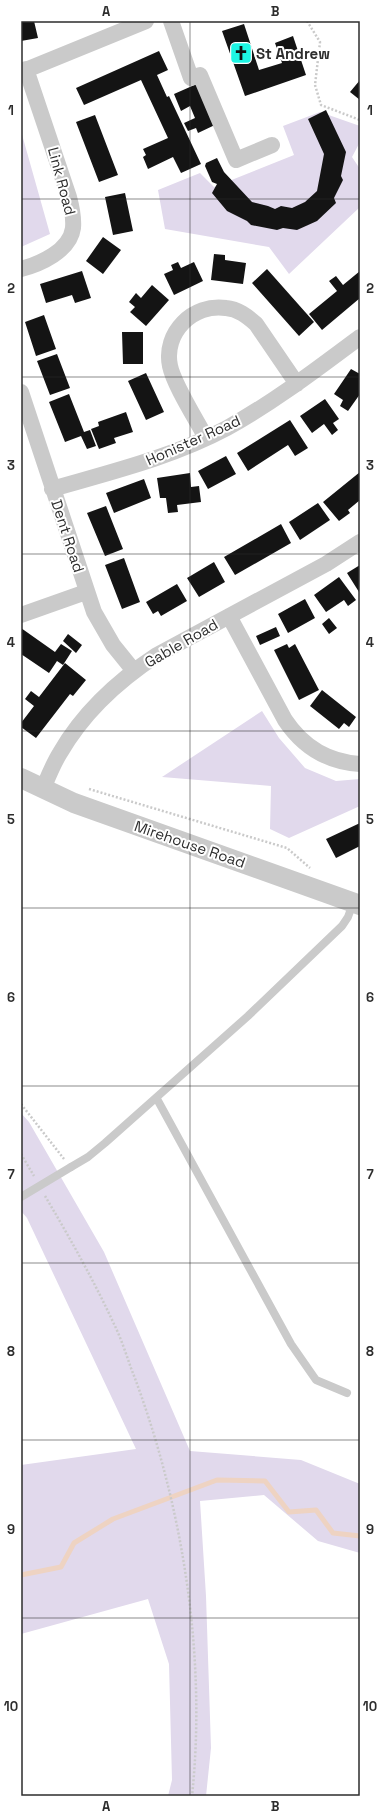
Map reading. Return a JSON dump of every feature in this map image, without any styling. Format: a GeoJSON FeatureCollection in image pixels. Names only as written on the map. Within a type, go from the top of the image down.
{"type":"FeatureCollection","features":[{"type":"Feature","properties":{"kind":"street"},"geometry":{"type":"LineString","coordinates":[[24,70],[146,21]]}},
{"type":"Feature","properties":{"kind":"street"},"geometry":{"type":"LineString","coordinates":[[171,21],[191,78],[200,74],[236,160],[272,145]]}},
{"type":"Feature","properties":{"kind":"street","name":"Link Road"},"geometry":{"type":"LineString","coordinates":[[21,269],[44,261],[56,253],[66,243],[73,230],[73,212],[69,197],[24,70]]}},
{"type":"Feature","properties":{"kind":"street"},"geometry":{"type":"LineString","coordinates":[[206,438],[173,376],[169,356],[170,345],[176,331],[187,318],[195,313],[206,309],[227,308],[247,316],[256,324],[297,384]]}},
{"type":"Feature","properties":{"kind":"street","name":"Honister Road"},"geometry":{"type":"LineString","coordinates":[[52,489],[142,463],[206,438],[249,415],[297,384],[360,337]]}},
{"type":"Feature","properties":{"kind":"street","name":"Dent Road"},"geometry":{"type":"LineString","coordinates":[[21,392],[86,592],[104,631],[122,658],[134,671]]}},
{"type":"Feature","properties":{"kind":"street","name":"Gable Road"},"geometry":{"type":"LineString","coordinates":[[43,789],[60,753],[71,736],[96,706],[134,671],[157,655],[326,564],[360,542]]}},
{"type":"Feature","properties":{"kind":"street"},"geometry":{"type":"LineString","coordinates":[[21,615],[86,592]]}},
{"type":"Feature","properties":{"kind":"street"},"geometry":{"type":"LineString","coordinates":[[230,616],[285,720],[293,731],[313,749],[324,756],[360,764]]}},
{"type":"Feature","properties":{"kind":"street","name":"Mirehouse Road"},"geometry":{"type":"LineString","coordinates":[[21,778],[74,803],[356,904]]}},
{"type":"Feature","properties":{"kind":"lane"},"geometry":{"type":"LineString","coordinates":[[21,1197],[99,1148],[157,1099],[248,1016],[342,926],[356,904]]}},
{"type":"Feature","properties":{"kind":"lane"},"geometry":{"type":"LineString","coordinates":[[157,1099],[291,1344],[316,1380],[347,1393]]}},
{"type":"Feature","properties":{"kind":"path"},"geometry":{"type":"LineString","coordinates":[[307,21],[320,42],[315,85],[321,105],[360,120]]}},
{"type":"Feature","properties":{"kind":"path"},"geometry":{"type":"LineString","coordinates":[[86,789],[93,789],[287,848],[308,864],[312,870]]}},
{"type":"Feature","properties":{"kind":"path"},"geometry":{"type":"LineString","coordinates":[[21,1104],[71,1167]]}},
{"type":"Feature","properties":{"kind":"path"},"geometry":{"type":"LineString","coordinates":[[21,1154],[36,1181]]}},
{"type":"Feature","properties":{"kind":"path"},"geometry":{"type":"LineString","coordinates":[[44,1194],[64,1228],[114,1325],[148,1412],[174,1508],[195,1648],[196,1760],[192,1796]]}},
{"type":"Feature","properties":{"kind":"shaded area"},"geometry":{"type":"Polygon","coordinates":[[[320,112],[360,126],[360,142],[352,157],[360,169],[360,207],[289,274],[269,247],[165,229],[158,190],[200,173],[214,187],[294,155],[283,126],[320,112]]]}},
{"type":"Feature","properties":{"kind":"shaded area"},"geometry":{"type":"Polygon","coordinates":[[[21,131],[50,234],[21,247],[21,131]]]}},
{"type":"Feature","properties":{"kind":"shaded area"},"geometry":{"type":"Polygon","coordinates":[[[262,711],[279,738],[305,768],[336,781],[360,779],[360,806],[289,838],[270,829],[271,786],[162,777],[262,711]]]}},
{"type":"Feature","properties":{"kind":"shaded area"},"geometry":{"type":"Polygon","coordinates":[[[21,1113],[29,1122],[104,1252],[190,1451],[301,1460],[360,1484],[360,1553],[318,1541],[264,1495],[200,1501],[206,1596],[211,1748],[206,1796],[168,1796],[172,1780],[169,1664],[148,1599],[21,1634],[21,1465],[136,1449],[27,1218],[21,1211],[21,1113]]]}},
{"type":"Feature","properties":{"kind":"building"},"geometry":{"type":"Polygon","coordinates":[[[21,21],[34,21],[38,38],[21,41],[21,21]]]}},
{"type":"Feature","properties":{"kind":"building","name":"St Andrew"},"geometry":{"type":"Polygon","coordinates":[[[244,24],[259,70],[282,63],[275,43],[293,36],[306,75],[245,96],[222,31],[244,24]]]}},
{"type":"Feature","properties":{"kind":"building"},"geometry":{"type":"Polygon","coordinates":[[[159,51],[168,70],[157,75],[167,97],[169,96],[201,164],[181,173],[173,157],[148,169],[143,157],[146,155],[143,149],[168,138],[141,80],[84,105],[76,88],[159,51]]]}},
{"type":"Feature","properties":{"kind":"building"},"geometry":{"type":"Polygon","coordinates":[[[360,80],[360,100],[350,92],[360,80]]]}},
{"type":"Feature","properties":{"kind":"building"},"geometry":{"type":"Polygon","coordinates":[[[199,83],[217,124],[198,133],[196,128],[188,131],[184,123],[195,118],[190,106],[181,111],[174,94],[199,83]]]}},
{"type":"Feature","properties":{"kind":"building"},"geometry":{"type":"Polygon","coordinates":[[[326,110],[346,152],[341,176],[343,180],[334,198],[336,203],[317,221],[297,230],[283,228],[277,230],[251,225],[247,221],[227,211],[212,193],[217,184],[212,182],[205,166],[206,163],[217,158],[224,172],[252,202],[275,209],[281,206],[292,208],[305,202],[317,191],[324,154],[308,119],[326,110]]]}},
{"type":"Feature","properties":{"kind":"building"},"geometry":{"type":"Polygon","coordinates":[[[95,115],[118,175],[99,182],[76,122],[95,115]]]}},
{"type":"Feature","properties":{"kind":"building"},"geometry":{"type":"Polygon","coordinates":[[[125,193],[133,231],[113,235],[105,197],[125,193]]]}},
{"type":"Feature","properties":{"kind":"building"},"geometry":{"type":"Polygon","coordinates":[[[103,237],[121,250],[103,274],[86,261],[103,237]]]}},
{"type":"Feature","properties":{"kind":"building"},"geometry":{"type":"Polygon","coordinates":[[[214,254],[225,255],[225,260],[246,263],[243,284],[211,280],[214,254]]]}},
{"type":"Feature","properties":{"kind":"building"},"geometry":{"type":"Polygon","coordinates":[[[178,262],[181,268],[194,262],[203,281],[174,295],[164,274],[173,270],[171,265],[178,262]]]}},
{"type":"Feature","properties":{"kind":"building"},"geometry":{"type":"Polygon","coordinates":[[[267,269],[314,322],[299,336],[252,283],[267,269]]]}},
{"type":"Feature","properties":{"kind":"building"},"geometry":{"type":"Polygon","coordinates":[[[82,271],[91,298],[75,303],[72,295],[46,303],[40,284],[82,271]]]}},
{"type":"Feature","properties":{"kind":"building"},"geometry":{"type":"Polygon","coordinates":[[[360,271],[360,298],[322,330],[309,314],[337,291],[329,281],[336,276],[343,285],[360,271]]]}},
{"type":"Feature","properties":{"kind":"building"},"geometry":{"type":"Polygon","coordinates":[[[152,285],[169,300],[146,326],[130,312],[135,307],[129,302],[136,293],[141,298],[152,285]]]}},
{"type":"Feature","properties":{"kind":"building"},"geometry":{"type":"Polygon","coordinates":[[[44,315],[56,349],[36,356],[25,322],[44,315]]]}},
{"type":"Feature","properties":{"kind":"building"},"geometry":{"type":"Polygon","coordinates":[[[122,332],[143,332],[143,364],[123,364],[122,332]]]}},
{"type":"Feature","properties":{"kind":"building"},"geometry":{"type":"Polygon","coordinates":[[[57,354],[70,388],[50,395],[37,361],[57,354]]]}},
{"type":"Feature","properties":{"kind":"building"},"geometry":{"type":"Polygon","coordinates":[[[351,369],[360,374],[360,394],[348,411],[340,406],[343,400],[334,394],[351,369]]]}},
{"type":"Feature","properties":{"kind":"building"},"geometry":{"type":"Polygon","coordinates":[[[146,373],[164,412],[146,420],[128,381],[146,373]]]}},
{"type":"Feature","properties":{"kind":"building"},"geometry":{"type":"Polygon","coordinates":[[[69,394],[84,432],[90,430],[96,446],[87,449],[81,436],[65,442],[49,402],[69,394]]]}},
{"type":"Feature","properties":{"kind":"building"},"geometry":{"type":"Polygon","coordinates":[[[325,399],[339,419],[333,423],[338,430],[332,435],[324,424],[312,433],[300,416],[325,399]]]}},
{"type":"Feature","properties":{"kind":"building"},"geometry":{"type":"Polygon","coordinates":[[[126,412],[133,432],[114,438],[116,443],[99,449],[91,429],[99,426],[98,422],[126,412]]]}},
{"type":"Feature","properties":{"kind":"building"},"geometry":{"type":"Polygon","coordinates":[[[290,420],[308,448],[295,456],[288,445],[248,471],[237,453],[290,420]]]}},
{"type":"Feature","properties":{"kind":"building"},"geometry":{"type":"Polygon","coordinates":[[[226,456],[236,474],[208,489],[198,471],[226,456]]]}},
{"type":"Feature","properties":{"kind":"building"},"geometry":{"type":"Polygon","coordinates":[[[360,472],[360,500],[348,510],[350,513],[339,521],[323,502],[360,472]]]}},
{"type":"Feature","properties":{"kind":"building"},"geometry":{"type":"Polygon","coordinates":[[[190,473],[191,487],[199,486],[201,502],[177,505],[178,512],[168,513],[166,498],[160,498],[157,478],[190,473]]]}},
{"type":"Feature","properties":{"kind":"building"},"geometry":{"type":"Polygon","coordinates":[[[144,479],[151,498],[114,513],[106,493],[144,479]]]}},
{"type":"Feature","properties":{"kind":"building"},"geometry":{"type":"Polygon","coordinates":[[[318,503],[330,520],[300,540],[289,522],[318,503]]]}},
{"type":"Feature","properties":{"kind":"building"},"geometry":{"type":"Polygon","coordinates":[[[106,506],[123,549],[105,556],[87,513],[106,506]]]}},
{"type":"Feature","properties":{"kind":"building"},"geometry":{"type":"Polygon","coordinates":[[[281,524],[291,543],[235,575],[224,557],[281,524]]]}},
{"type":"Feature","properties":{"kind":"building"},"geometry":{"type":"Polygon","coordinates":[[[124,558],[140,602],[122,609],[105,565],[124,558]]]}},
{"type":"Feature","properties":{"kind":"building"},"geometry":{"type":"Polygon","coordinates":[[[214,562],[225,582],[199,597],[187,578],[214,562]]]}},
{"type":"Feature","properties":{"kind":"building"},"geometry":{"type":"Polygon","coordinates":[[[360,565],[360,591],[359,592],[347,573],[360,565]]]}},
{"type":"Feature","properties":{"kind":"building"},"geometry":{"type":"Polygon","coordinates":[[[339,577],[356,600],[348,606],[344,600],[326,612],[314,595],[339,577]]]}},
{"type":"Feature","properties":{"kind":"building"},"geometry":{"type":"Polygon","coordinates":[[[177,584],[187,601],[161,616],[158,611],[153,614],[146,602],[177,584]]]}},
{"type":"Feature","properties":{"kind":"building"},"geometry":{"type":"Polygon","coordinates":[[[305,599],[315,618],[288,633],[278,614],[305,599]]]}},
{"type":"Feature","properties":{"kind":"building"},"geometry":{"type":"Polygon","coordinates":[[[329,618],[337,628],[329,634],[322,624],[329,618]]]}},
{"type":"Feature","properties":{"kind":"building"},"geometry":{"type":"Polygon","coordinates":[[[276,627],[280,636],[260,645],[256,636],[276,627]]]}},
{"type":"Feature","properties":{"kind":"building"},"geometry":{"type":"Polygon","coordinates":[[[21,628],[55,652],[61,644],[72,651],[63,665],[57,661],[49,673],[21,654],[21,628]]]}},
{"type":"Feature","properties":{"kind":"building"},"geometry":{"type":"Polygon","coordinates":[[[68,634],[82,645],[76,653],[63,641],[68,634]]]}},
{"type":"Feature","properties":{"kind":"building"},"geometry":{"type":"Polygon","coordinates":[[[287,644],[289,648],[295,644],[319,690],[299,700],[274,650],[287,644]]]}},
{"type":"Feature","properties":{"kind":"building"},"geometry":{"type":"Polygon","coordinates":[[[65,663],[86,680],[73,696],[70,694],[36,738],[21,727],[21,723],[34,706],[25,699],[31,691],[39,697],[65,663]]]}},
{"type":"Feature","properties":{"kind":"building"},"geometry":{"type":"Polygon","coordinates":[[[322,690],[356,717],[349,727],[344,723],[339,729],[310,706],[322,690]]]}},
{"type":"Feature","properties":{"kind":"building"},"geometry":{"type":"Polygon","coordinates":[[[360,823],[360,846],[336,858],[326,839],[360,823]]]}},
{"type":"Feature","properties":{"kind":"waterway"},"geometry":{"type":"LineString","coordinates":[[21,1575],[61,1567],[74,1543],[113,1519],[217,1480],[265,1481],[289,1512],[316,1510],[333,1533],[360,1536]]}},
{"type":"Feature","properties":{"kind":"place","name":"St Andrew"},"geometry":{"type":"Point","coordinates":[241,53]}}]}
